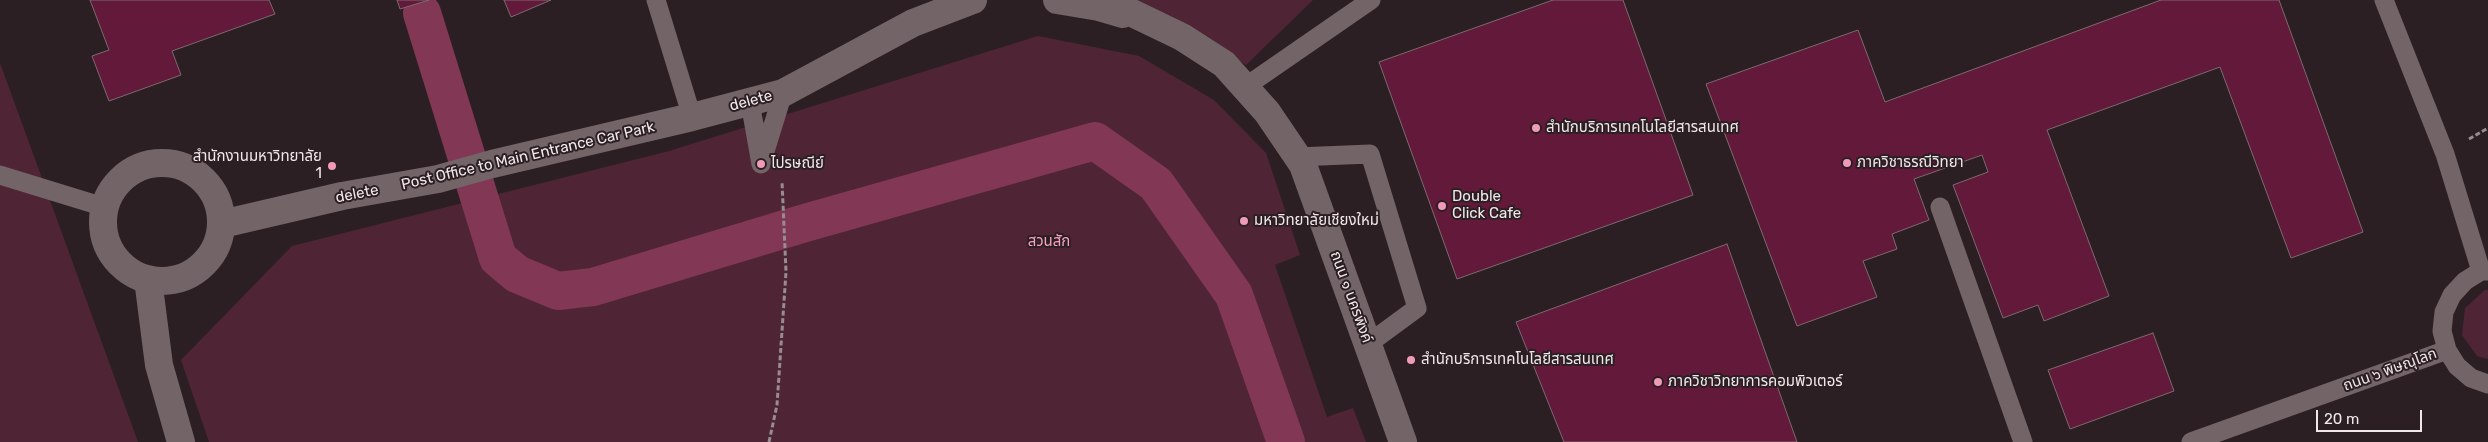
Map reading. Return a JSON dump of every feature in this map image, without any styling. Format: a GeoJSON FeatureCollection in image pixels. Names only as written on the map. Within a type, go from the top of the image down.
{"type":"FeatureCollection","features":[{"type":"Feature","properties":{"kind":"street"},"geometry":{"type":"LineString","coordinates":[[854,54],[906,11],[915,0]]}},
{"type":"Feature","properties":{"kind":"street"},"geometry":{"type":"LineString","coordinates":[[783,92],[913,23],[973,0]]}},
{"type":"Feature","properties":{"kind":"street","name":"ถนน ๑ นครพิงค์"},"geometry":{"type":"LineString","coordinates":[[1057,0],[1100,6],[1141,19]]}},
{"type":"Feature","properties":{"kind":"street","name":"ถนน ๑ นครพิงค์"},"geometry":{"type":"LineString","coordinates":[[1105,0],[1141,19],[1182,37],[1224,64],[1267,112],[1304,165],[1403,442]]}},
{"type":"Feature","properties":{"kind":"street"},"geometry":{"type":"LineString","coordinates":[[217,197],[222,210],[222,224]]}},
{"type":"Feature","properties":{"kind":"street"},"geometry":{"type":"LineString","coordinates":[[148,279],[159,365],[181,442]]}},
{"type":"Feature","properties":{"kind":"lane"},"geometry":{"type":"LineString","coordinates":[[656,0],[692,118]]}},
{"type":"Feature","properties":{"kind":"lane"},"geometry":{"type":"LineString","coordinates":[[1245,87],[1371,0]]}},
{"type":"Feature","properties":{"kind":"lane"},"geometry":{"type":"LineString","coordinates":[[2384,0],[2445,154],[2485,271],[2465,281],[2452,295],[2444,312],[2442,331],[2446,350],[2456,366],[2472,378],[2488,384]]}},
{"type":"Feature","properties":{"kind":"lane","name":"delete"},"geometry":{"type":"LineString","coordinates":[[783,92],[761,164],[750,102],[783,92]]}},
{"type":"Feature","properties":{"kind":"lane","name":"Post Office to Main Entrance Car Park"},"geometry":{"type":"LineString","coordinates":[[222,224],[342,196],[438,179],[492,164],[692,118],[750,102]]}},
{"type":"Feature","properties":{"kind":"lane"},"geometry":{"type":"LineString","coordinates":[[1297,157],[1370,154],[1417,308],[1368,344]]}},
{"type":"Feature","properties":{"kind":"lane"},"geometry":{"type":"LineString","coordinates":[[0,175],[108,198],[102,223],[106,241],[115,258],[128,270],[148,279],[169,280],[189,275],[206,263],[217,245],[222,224]]}},
{"type":"Feature","properties":{"kind":"lane"},"geometry":{"type":"LineString","coordinates":[[1940,207],[2023,442]]}},
{"type":"Feature","properties":{"kind":"lane","name":"ถนน ๖ พิษณุโลก"},"geometry":{"type":"LineString","coordinates":[[2192,442],[2446,350]]}},
{"type":"Feature","properties":{"kind":"path"},"geometry":{"type":"LineString","coordinates":[[108,198],[127,174],[148,164],[170,162],[191,170],[208,184],[217,197]]}},
{"type":"Feature","properties":{"kind":"path"},"geometry":{"type":"LineString","coordinates":[[769,442],[777,405],[786,272],[782,198]]}},
{"type":"Feature","properties":{"kind":"green space"},"geometry":{"type":"Polygon","coordinates":[[[1137,0],[1313,0],[1246,65],[1137,0]]]}},
{"type":"Feature","properties":{"kind":"green space","name":"สวนสัก"},"geometry":{"type":"Polygon","coordinates":[[[1038,36],[1139,56],[1214,100],[1266,153],[1300,255],[1275,265],[1327,417],[1353,408],[1366,442],[209,442],[181,360],[292,246],[669,151],[1038,36]]]}},
{"type":"Feature","properties":{"kind":"green space"},"geometry":{"type":"Polygon","coordinates":[[[0,63],[138,442],[0,442],[0,63]]]}},
{"type":"Feature","properties":{"kind":"green space"},"geometry":{"type":"Polygon","coordinates":[[[2485,290],[2488,290],[2488,359],[2477,356],[2462,335],[2465,308],[2485,290]]]}},
{"type":"Feature","properties":{"kind":"shaded area"},"geometry":{"type":"Polygon","coordinates":[[[1256,320],[1294,414],[1303,442],[1274,442],[1241,338],[1256,320]]]}},
{"type":"Feature","properties":{"kind":"building"},"geometry":{"type":"Polygon","coordinates":[[[90,0],[269,0],[275,14],[172,51],[181,75],[109,101],[92,56],[109,50],[90,0]]]}},
{"type":"Feature","properties":{"kind":"building"},"geometry":{"type":"Polygon","coordinates":[[[397,0],[429,0],[400,9],[397,0]]]}},
{"type":"Feature","properties":{"kind":"building"},"geometry":{"type":"Polygon","coordinates":[[[504,0],[551,0],[511,17],[504,0]]]}},
{"type":"Feature","properties":{"kind":"building","name":"สำนักบริการเทคโนโลยีสารสนเทศ"},"geometry":{"type":"Polygon","coordinates":[[[1553,0],[1623,0],[1693,195],[1457,279],[1379,62],[1553,0]]]}},
{"type":"Feature","properties":{"kind":"building","name":"ภาควิชาธรณีวิทยา"},"geometry":{"type":"Polygon","coordinates":[[[2161,0],[2279,0],[2363,232],[2291,258],[2220,67],[2047,130],[2109,296],[2044,321],[2038,305],[2003,318],[1953,185],[1988,172],[1982,155],[1914,179],[1929,220],[1892,234],[1897,249],[1863,261],[1877,297],[1797,326],[1706,84],[1858,30],[1885,102],[2161,0]]]}},
{"type":"Feature","properties":{"kind":"building","name":"ภาควิชาวิทยาการคอมพิวเตอร์"},"geometry":{"type":"Polygon","coordinates":[[[1727,244],[1797,442],[1564,442],[1516,322],[1727,244]]]}},
{"type":"Feature","properties":{"kind":"building"},"geometry":{"type":"Polygon","coordinates":[[[2153,333],[2174,391],[2070,429],[2048,370],[2153,333]]]}},
{"type":"Feature","properties":{"kind":"waterway"},"geometry":{"type":"LineString","coordinates":[[422,13],[498,258],[517,274],[558,291],[593,287],[805,223],[1095,141],[1156,184],[1234,295],[1286,442]]}},
{"type":"Feature","properties":{"kind":"place","name":"สำนักบริการเทคโนโลยีสารสนเทศ"},"geometry":{"type":"Point","coordinates":[1536,128]}},
{"type":"Feature","properties":{"kind":"place","name":"ภาควิชาธรณีวิทยา"},"geometry":{"type":"Point","coordinates":[1847,163]}},
{"type":"Feature","properties":{"kind":"place","name":"ไปรษณีย์"},"geometry":{"type":"Point","coordinates":[761,164]}},
{"type":"Feature","properties":{"kind":"place","name":"สํานักงานมหาวิทยาลัย 1"},"geometry":{"type":"Point","coordinates":[332,166]}},
{"type":"Feature","properties":{"kind":"place","name":"Double Click Cafe"},"geometry":{"type":"Point","coordinates":[1442,206]}},
{"type":"Feature","properties":{"kind":"place","name":"มหาวิทยาลัยเชียงใหม่"},"geometry":{"type":"Point","coordinates":[1244,221]}},
{"type":"Feature","properties":{"kind":"place","name":"สํานักบริการเทคโนโลยีสารสนเทศ"},"geometry":{"type":"Point","coordinates":[1411,360]}},
{"type":"Feature","properties":{"kind":"place","name":"ภาควิชาวิทยาการคอมพิวเตอร์"},"geometry":{"type":"Point","coordinates":[1658,382]}}]}
